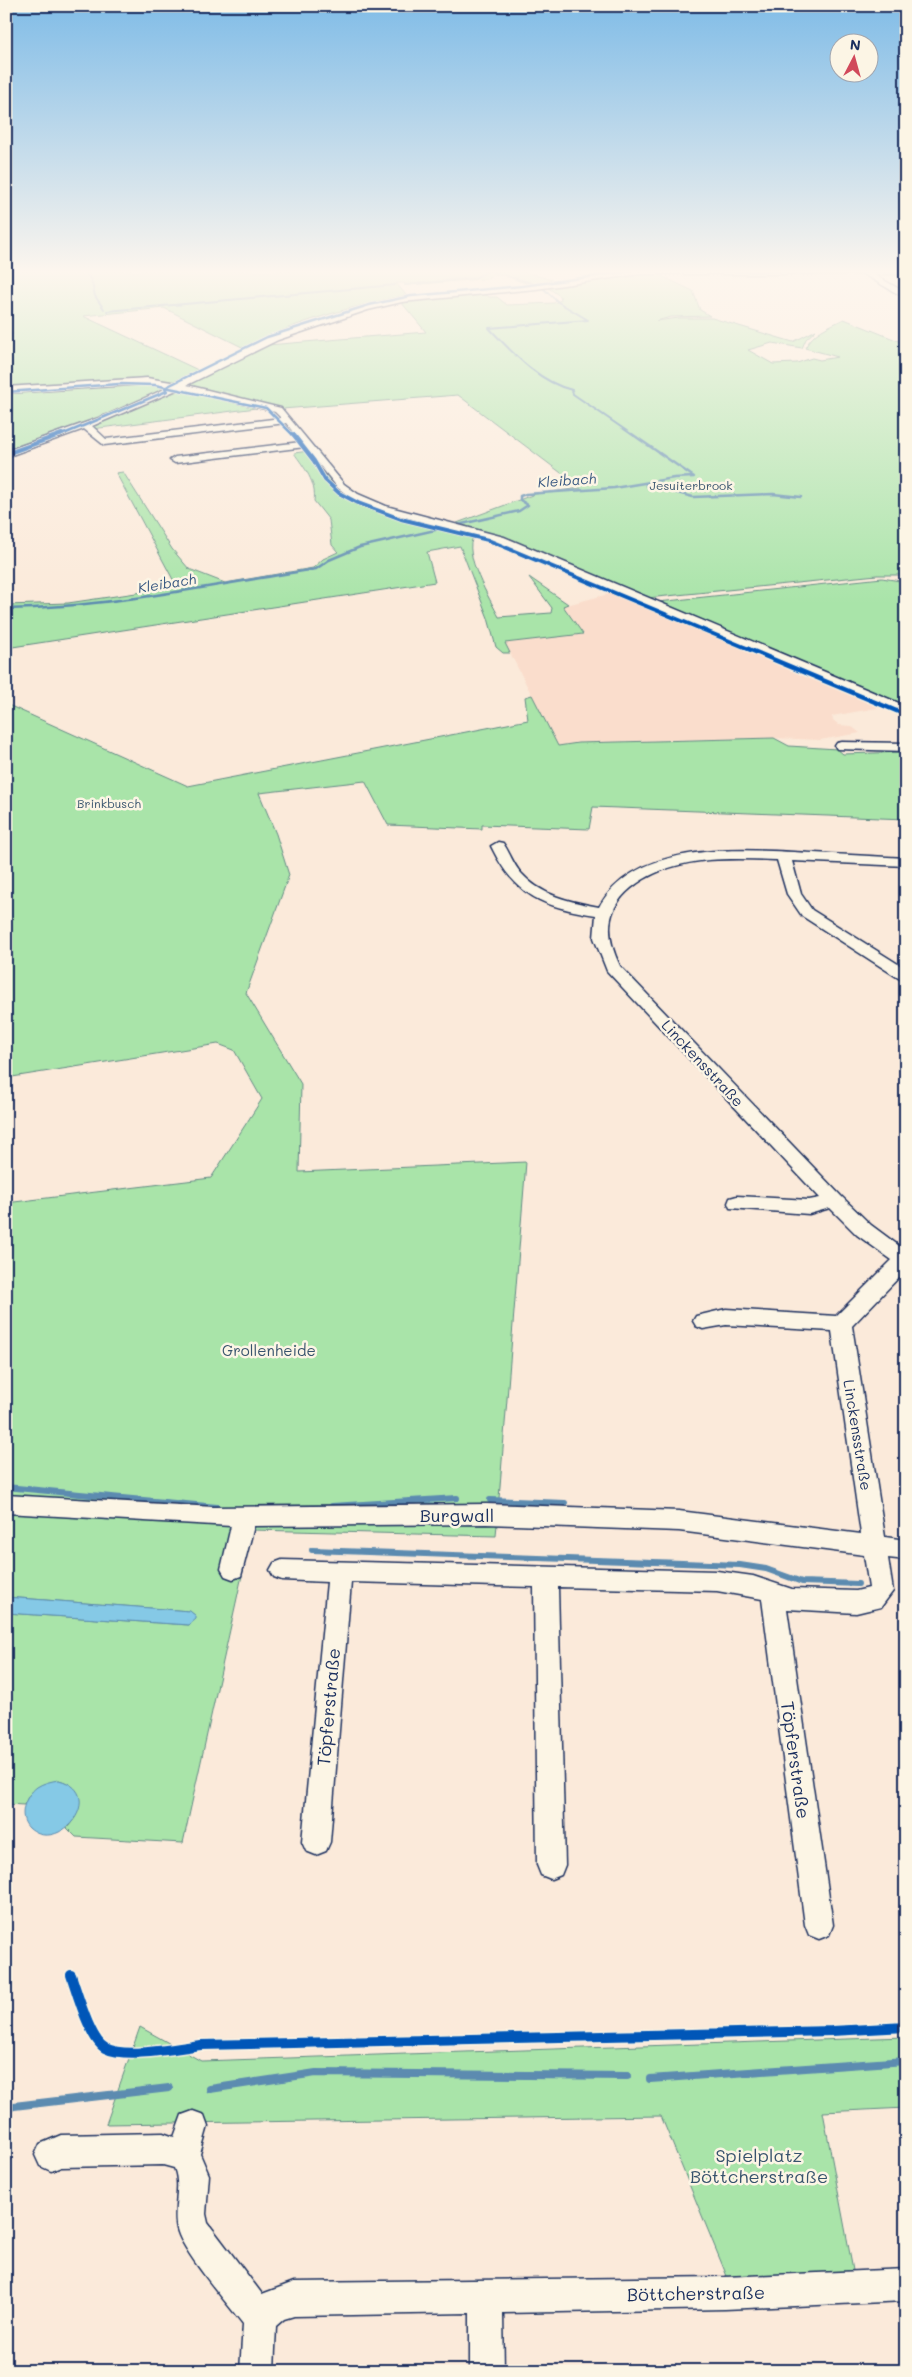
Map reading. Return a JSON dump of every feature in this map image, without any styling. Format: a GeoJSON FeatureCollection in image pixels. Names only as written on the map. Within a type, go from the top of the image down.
{"type":"FeatureCollection","features":[{"type":"Feature","properties":{"kind":"street"},"geometry":{"type":"LineString","coordinates":[[6,390],[121,382]]}},
{"type":"Feature","properties":{"kind":"street"},"geometry":{"type":"LineString","coordinates":[[145,382],[180,385],[278,410],[308,444],[334,479],[350,493],[382,508],[453,526],[521,548],[906,711]]}},
{"type":"Feature","properties":{"kind":"street"},"geometry":{"type":"LineString","coordinates":[[6,454],[86,426],[186,382]]}},
{"type":"Feature","properties":{"kind":"street"},"geometry":{"type":"LineString","coordinates":[[86,426],[104,442],[288,420]]}},
{"type":"Feature","properties":{"kind":"street"},"geometry":{"type":"LineString","coordinates":[[175,460],[308,444]]}},
{"type":"Feature","properties":{"kind":"street"},"geometry":{"type":"LineString","coordinates":[[842,746],[906,747]]}},
{"type":"Feature","properties":{"kind":"street"},"geometry":{"type":"LineString","coordinates":[[498,846],[514,876],[529,890],[559,903],[604,912]]}},
{"type":"Feature","properties":{"kind":"street","name":"Linckensstraße"},"geometry":{"type":"LineString","coordinates":[[874,1546],[841,1324],[905,1261],[864,1230],[834,1201],[613,968],[603,947],[600,929],[604,912],[613,896],[628,882],[658,867],[685,860],[716,856],[784,856],[906,862]]}},
{"type":"Feature","properties":{"kind":"street"},"geometry":{"type":"LineString","coordinates":[[784,856],[791,891],[797,902],[807,913],[906,976]]}},
{"type":"Feature","properties":{"kind":"street"},"geometry":{"type":"LineString","coordinates":[[737,1203],[809,1207],[834,1201]]}},
{"type":"Feature","properties":{"kind":"street"},"geometry":{"type":"LineString","coordinates":[[703,1321],[726,1317],[841,1324]]}},
{"type":"Feature","properties":{"kind":"street","name":"Burgwall"},"geometry":{"type":"LineString","coordinates":[[6,1504],[214,1517],[486,1514],[679,1521],[906,1550]]}},
{"type":"Feature","properties":{"kind":"street"},"geometry":{"type":"LineString","coordinates":[[233,1569],[245,1517]]}},
{"type":"Feature","properties":{"kind":"street"},"geometry":{"type":"LineString","coordinates":[[282,1570],[717,1581],[753,1586],[773,1595],[792,1600],[856,1602],[873,1600],[881,1591],[874,1546]]}},
{"type":"Feature","properties":{"kind":"street","name":"Töpferstraße"},"geometry":{"type":"LineString","coordinates":[[316,1842],[340,1572]]}},
{"type":"Feature","properties":{"kind":"street"},"geometry":{"type":"LineString","coordinates":[[546,1578],[551,1866]]}},
{"type":"Feature","properties":{"kind":"street","name":"Töpferstraße"},"geometry":{"type":"LineString","coordinates":[[773,1595],[819,1925]]}},
{"type":"Feature","properties":{"kind":"street"},"geometry":{"type":"LineString","coordinates":[[51,2155],[61,2151],[163,2149],[189,2140],[193,2174],[190,2214],[193,2230],[260,2319],[257,2371]]}},
{"type":"Feature","properties":{"kind":"street","name":"Böttcherstraße"},"geometry":{"type":"LineString","coordinates":[[260,2319],[274,2305],[294,2299],[725,2293],[906,2285]]}},
{"type":"Feature","properties":{"kind":"street"},"geometry":{"type":"LineString","coordinates":[[486,2297],[487,2371]]}},
{"type":"Feature","properties":{"kind":"shaded area"},"geometry":{"type":"Polygon","coordinates":[[[612,593],[883,707],[832,716],[833,720],[839,725],[851,726],[860,733],[820,740],[774,738],[578,743],[558,746],[505,643],[583,634],[563,606],[612,593]]]}},
{"type":"Feature","properties":{"kind":"green space"},"geometry":{"type":"Polygon","coordinates":[[[6,382],[172,382],[172,382],[6,389],[6,382]]]}},
{"type":"Feature","properties":{"kind":"green space","name":"Jesuiterbrook"},"geometry":{"type":"Polygon","coordinates":[[[187,382],[906,382],[906,575],[877,575],[647,598],[523,545],[457,523],[535,494],[581,488],[458,395],[282,409],[272,406],[92,429],[88,427],[187,382]]]}},
{"type":"Feature","properties":{"kind":"green space"},"geometry":{"type":"Polygon","coordinates":[[[122,385],[165,386],[163,389],[165,391],[108,416],[14,448],[6,445],[6,393],[122,385]]]}},
{"type":"Feature","properties":{"kind":"green space"},"geometry":{"type":"Polygon","coordinates":[[[309,451],[340,490],[350,497],[384,511],[474,536],[471,543],[471,553],[474,564],[484,589],[499,617],[551,613],[552,608],[529,577],[568,604],[563,606],[583,634],[505,643],[510,653],[503,653],[496,647],[488,618],[460,546],[427,552],[435,582],[6,648],[6,605],[68,603],[177,587],[116,473],[123,472],[172,549],[189,569],[225,583],[313,568],[323,559],[338,552],[332,545],[329,520],[314,501],[312,482],[294,453],[309,451]]]}},
{"type":"Feature","properties":{"kind":"green space"},"geometry":{"type":"Polygon","coordinates":[[[882,578],[906,582],[906,708],[658,602],[882,578]]]}},
{"type":"Feature","properties":{"kind":"green space"},"geometry":{"type":"Polygon","coordinates":[[[532,695],[558,746],[578,743],[774,738],[789,746],[837,749],[843,754],[906,752],[906,819],[593,807],[589,829],[482,825],[482,829],[388,825],[365,781],[259,793],[276,834],[289,875],[246,993],[301,1084],[299,1172],[526,1162],[496,1536],[252,1530],[183,1843],[76,1837],[67,1828],[77,1814],[79,1800],[74,1788],[68,1783],[59,1780],[29,1795],[24,1805],[6,1804],[6,1613],[189,1625],[196,1616],[189,1611],[6,1597],[6,1203],[211,1178],[262,1099],[234,1050],[218,1044],[6,1078],[6,704],[188,786],[528,720],[525,697],[532,695]]]}},
{"type":"Feature","properties":{"kind":"green space","name":"Spielplatz Böttcherstraße"},"geometry":{"type":"Polygon","coordinates":[[[140,2027],[201,2061],[906,2037],[906,2108],[823,2112],[855,2281],[731,2286],[661,2116],[106,2124],[140,2027]]]}},
{"type":"Feature","properties":{"kind":"water"},"geometry":{"type":"Polygon","coordinates":[[[6,1597],[190,1611],[196,1616],[196,1619],[189,1625],[6,1613],[6,1597]]]}},
{"type":"Feature","properties":{"kind":"water"},"geometry":{"type":"Polygon","coordinates":[[[59,1780],[73,1787],[80,1797],[79,1808],[74,1819],[65,1829],[53,1834],[41,1835],[29,1828],[25,1823],[23,1818],[24,1806],[29,1796],[37,1787],[47,1782],[59,1780]]]}},
{"type":"Feature","properties":{"kind":"waterway","name":"Kleibach"},"geometry":{"type":"LineString","coordinates":[[552,382],[572,390],[573,394],[634,436]]}},
{"type":"Feature","properties":{"kind":"waterway","name":"Kleibach"},"geometry":{"type":"LineString","coordinates":[[6,609],[123,600],[316,569],[329,560],[360,547],[519,511],[528,505],[520,500],[520,496],[526,494],[614,488],[674,478],[694,477],[632,434]]}},
{"type":"Feature","properties":{"kind":"waterway"},"geometry":{"type":"LineString","coordinates":[[646,485],[693,497],[773,494],[801,497]]}},
{"type":"Feature","properties":{"kind":"waterway"},"geometry":{"type":"LineString","coordinates":[[6,1487],[217,1507]]}},
{"type":"Feature","properties":{"kind":"waterway"},"geometry":{"type":"LineString","coordinates":[[332,1506],[457,1498]]}},
{"type":"Feature","properties":{"kind":"waterway"},"geometry":{"type":"LineString","coordinates":[[490,1500],[565,1503]]}},
{"type":"Feature","properties":{"kind":"waterway"},"geometry":{"type":"LineString","coordinates":[[312,1550],[740,1565],[766,1569],[802,1582],[858,1584]]}},
{"type":"Feature","properties":{"kind":"waterway"},"geometry":{"type":"LineString","coordinates":[[650,2079],[906,2061]]}},
{"type":"Feature","properties":{"kind":"waterway"},"geometry":{"type":"LineString","coordinates":[[210,2089],[316,2073],[627,2076]]}},
{"type":"Feature","properties":{"kind":"waterway"},"geometry":{"type":"LineString","coordinates":[[6,2109],[14,2106],[169,2088]]}},
{"type":"Feature","properties":{"kind":"cycle path"},"geometry":{"type":"LineString","coordinates":[[6,454],[86,426],[167,391],[165,389],[168,386],[176,382]]}},
{"type":"Feature","properties":{"kind":"cycle path"},"geometry":{"type":"LineString","coordinates":[[6,392],[119,384],[155,385],[266,408],[274,414],[300,443],[314,461],[325,480],[339,493],[358,503],[401,519],[488,540],[906,715]]}},
{"type":"Feature","properties":{"kind":"cycle path"},"geometry":{"type":"LineString","coordinates":[[71,1975],[93,2034],[104,2048],[125,2053],[201,2045],[832,2031],[906,2027]]}},
{"type":"Feature","properties":{"kind":"park label","name":"Brinkbusch"},"geometry":{"type":"Point","coordinates":[109,803]}},
{"type":"Feature","properties":{"kind":"park label","name":"Grollenheide"},"geometry":{"type":"Point","coordinates":[269,1350]}}]}
